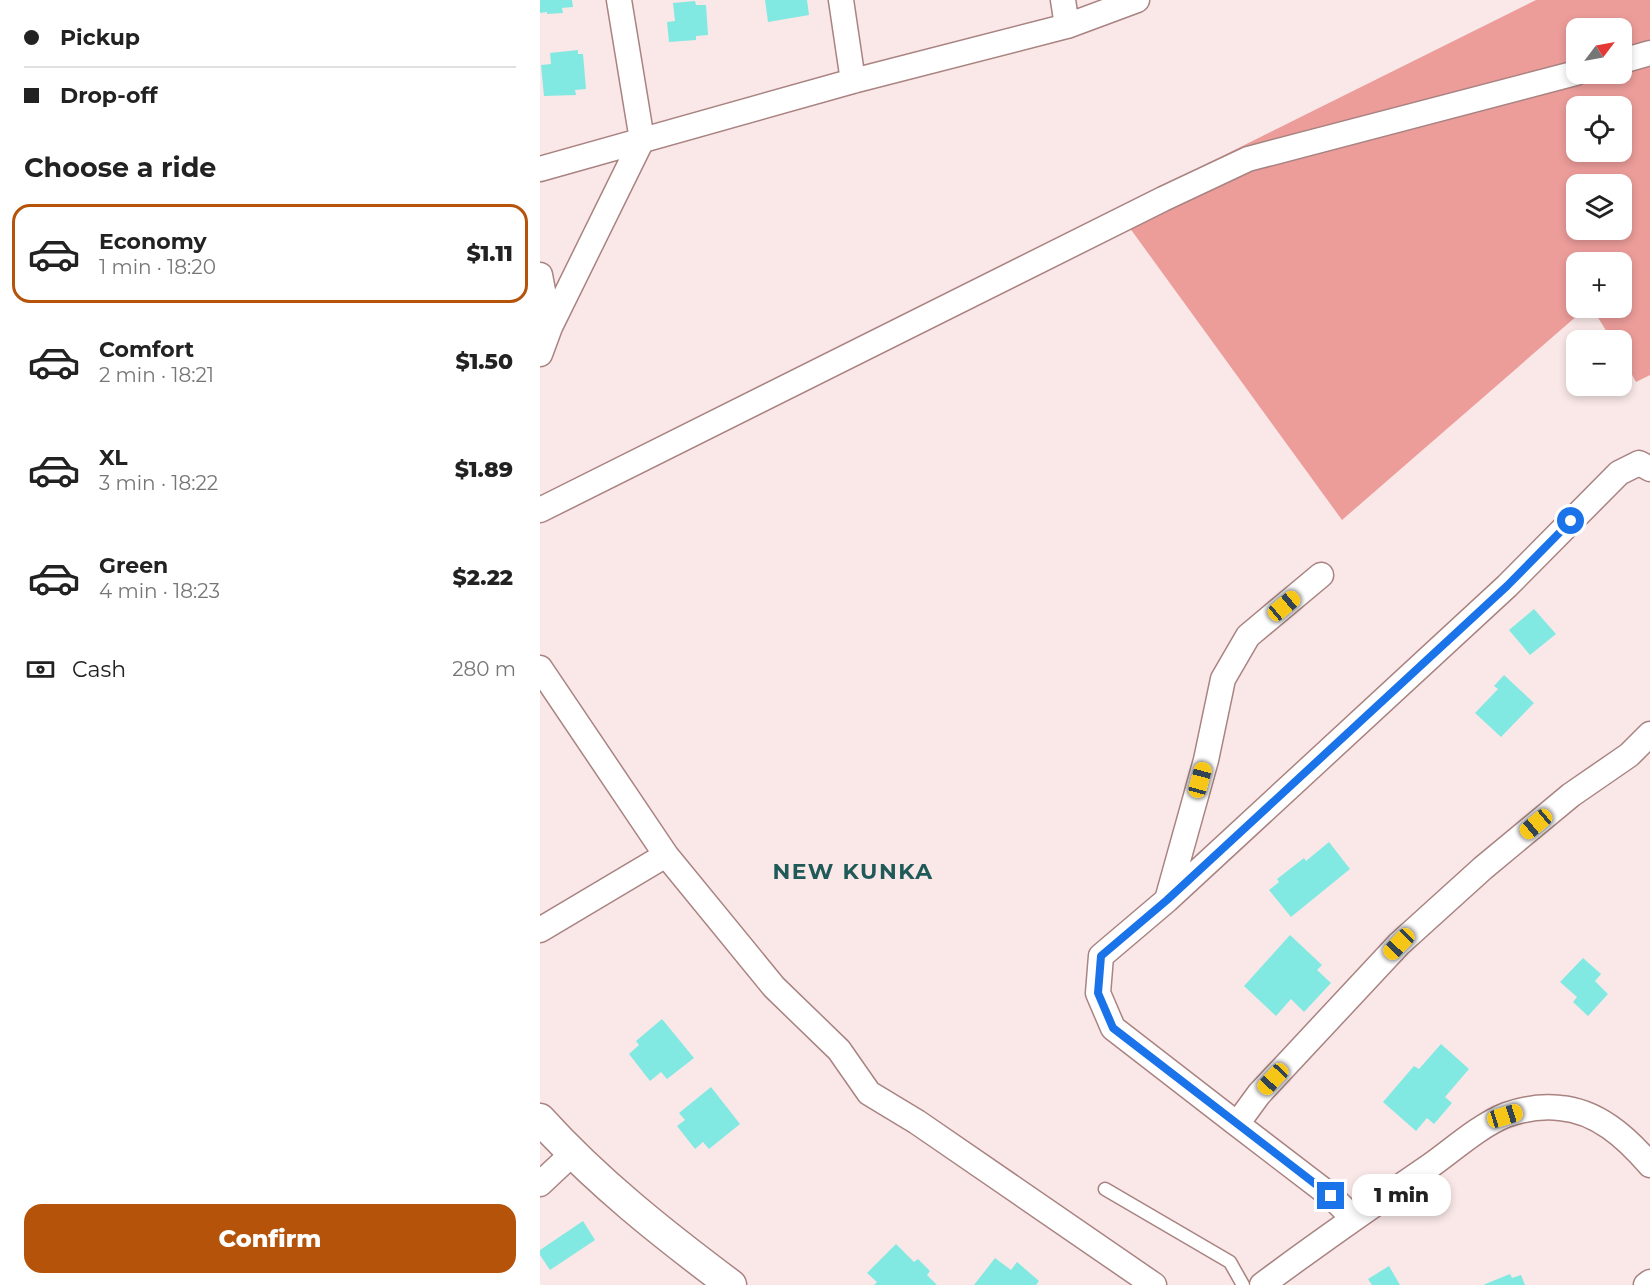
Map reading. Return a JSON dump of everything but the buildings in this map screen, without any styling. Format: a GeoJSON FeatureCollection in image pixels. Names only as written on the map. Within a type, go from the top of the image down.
{"type":"FeatureCollection","features":[{"type":"Feature","properties":{"kind":"street"},"geometry":{"type":"LineString","coordinates":[[540,354],[550,327],[642,141],[619,0]]}},
{"type":"Feature","properties":{"kind":"street"},"geometry":{"type":"LineString","coordinates":[[841,0],[854,81]]}},
{"type":"Feature","properties":{"kind":"street"},"geometry":{"type":"LineString","coordinates":[[1063,0],[1067,26]]}},
{"type":"Feature","properties":{"kind":"street"},"geometry":{"type":"LineString","coordinates":[[540,169],[854,81],[1067,26],[1137,0]]}},
{"type":"Feature","properties":{"kind":"street"},"geometry":{"type":"LineString","coordinates":[[1632,58],[1650,53]]}},
{"type":"Feature","properties":{"kind":"street"},"geometry":{"type":"LineString","coordinates":[[540,510],[1163,199],[1248,159],[1566,76]]}},
{"type":"Feature","properties":{"kind":"street"},"geometry":{"type":"LineString","coordinates":[[540,275],[550,327]]}},
{"type":"Feature","properties":{"kind":"street"},"geometry":{"type":"LineString","coordinates":[[1353,1218],[1331,1196],[1113,1028],[1098,993],[1101,956],[1167,900],[1507,586],[1619,472],[1639,463],[1650,469]]}},
{"type":"Feature","properties":{"kind":"street"},"geometry":{"type":"LineString","coordinates":[[1167,900],[1206,760],[1223,679],[1248,636],[1321,575]]}},
{"type":"Feature","properties":{"kind":"street"},"geometry":{"type":"LineString","coordinates":[[540,668],[666,855],[774,987],[839,1050],[869,1093],[917,1122],[1154,1285]]}},
{"type":"Feature","properties":{"kind":"street"},"geometry":{"type":"LineString","coordinates":[[1237,1124],[1259,1094],[1399,944],[1483,868],[1571,795],[1629,755],[1650,734]]}},
{"type":"Feature","properties":{"kind":"street"},"geometry":{"type":"LineString","coordinates":[[540,930],[666,855]]}},
{"type":"Feature","properties":{"kind":"street"},"geometry":{"type":"LineString","coordinates":[[1262,1285],[1353,1218],[1476,1133],[1505,1116],[1529,1109],[1559,1107],[1578,1110],[1613,1128],[1626,1138],[1650,1164]]}},
{"type":"Feature","properties":{"kind":"street"},"geometry":{"type":"LineString","coordinates":[[540,1119],[572,1154],[658,1230],[731,1285]]}},
{"type":"Feature","properties":{"kind":"street"},"geometry":{"type":"LineString","coordinates":[[540,1184],[572,1154]]}},
{"type":"Feature","properties":{"kind":"street"},"geometry":{"type":"LineString","coordinates":[[1646,1285],[1650,1282]]}},
{"type":"Feature","properties":{"kind":"lane"},"geometry":{"type":"LineString","coordinates":[[1106,1189],[1230,1262],[1243,1285]]}},
{"type":"Feature","properties":{"kind":"shaded area"},"geometry":{"type":"Polygon","coordinates":[[[1536,0],[1650,0],[1650,375],[1636,382],[1632,375],[1632,330],[1606,330],[1598,318],[1632,318],[1632,252],[1566,252],[1566,318],[1574,318],[1342,520],[1116,209],[1536,0]]]}},
{"type":"Feature","properties":{"kind":"district","name":"NEW KUNKA"},"geometry":{"type":"Point","coordinates":[853,871]}},
{"type":"Feature","properties":{"kind":"route"},"geometry":{"type":"LineString","coordinates":[[1331,1196],[1113,1028],[1098,993],[1101,956],[1167,900],[1507,586],[1571,521]]}}]}
